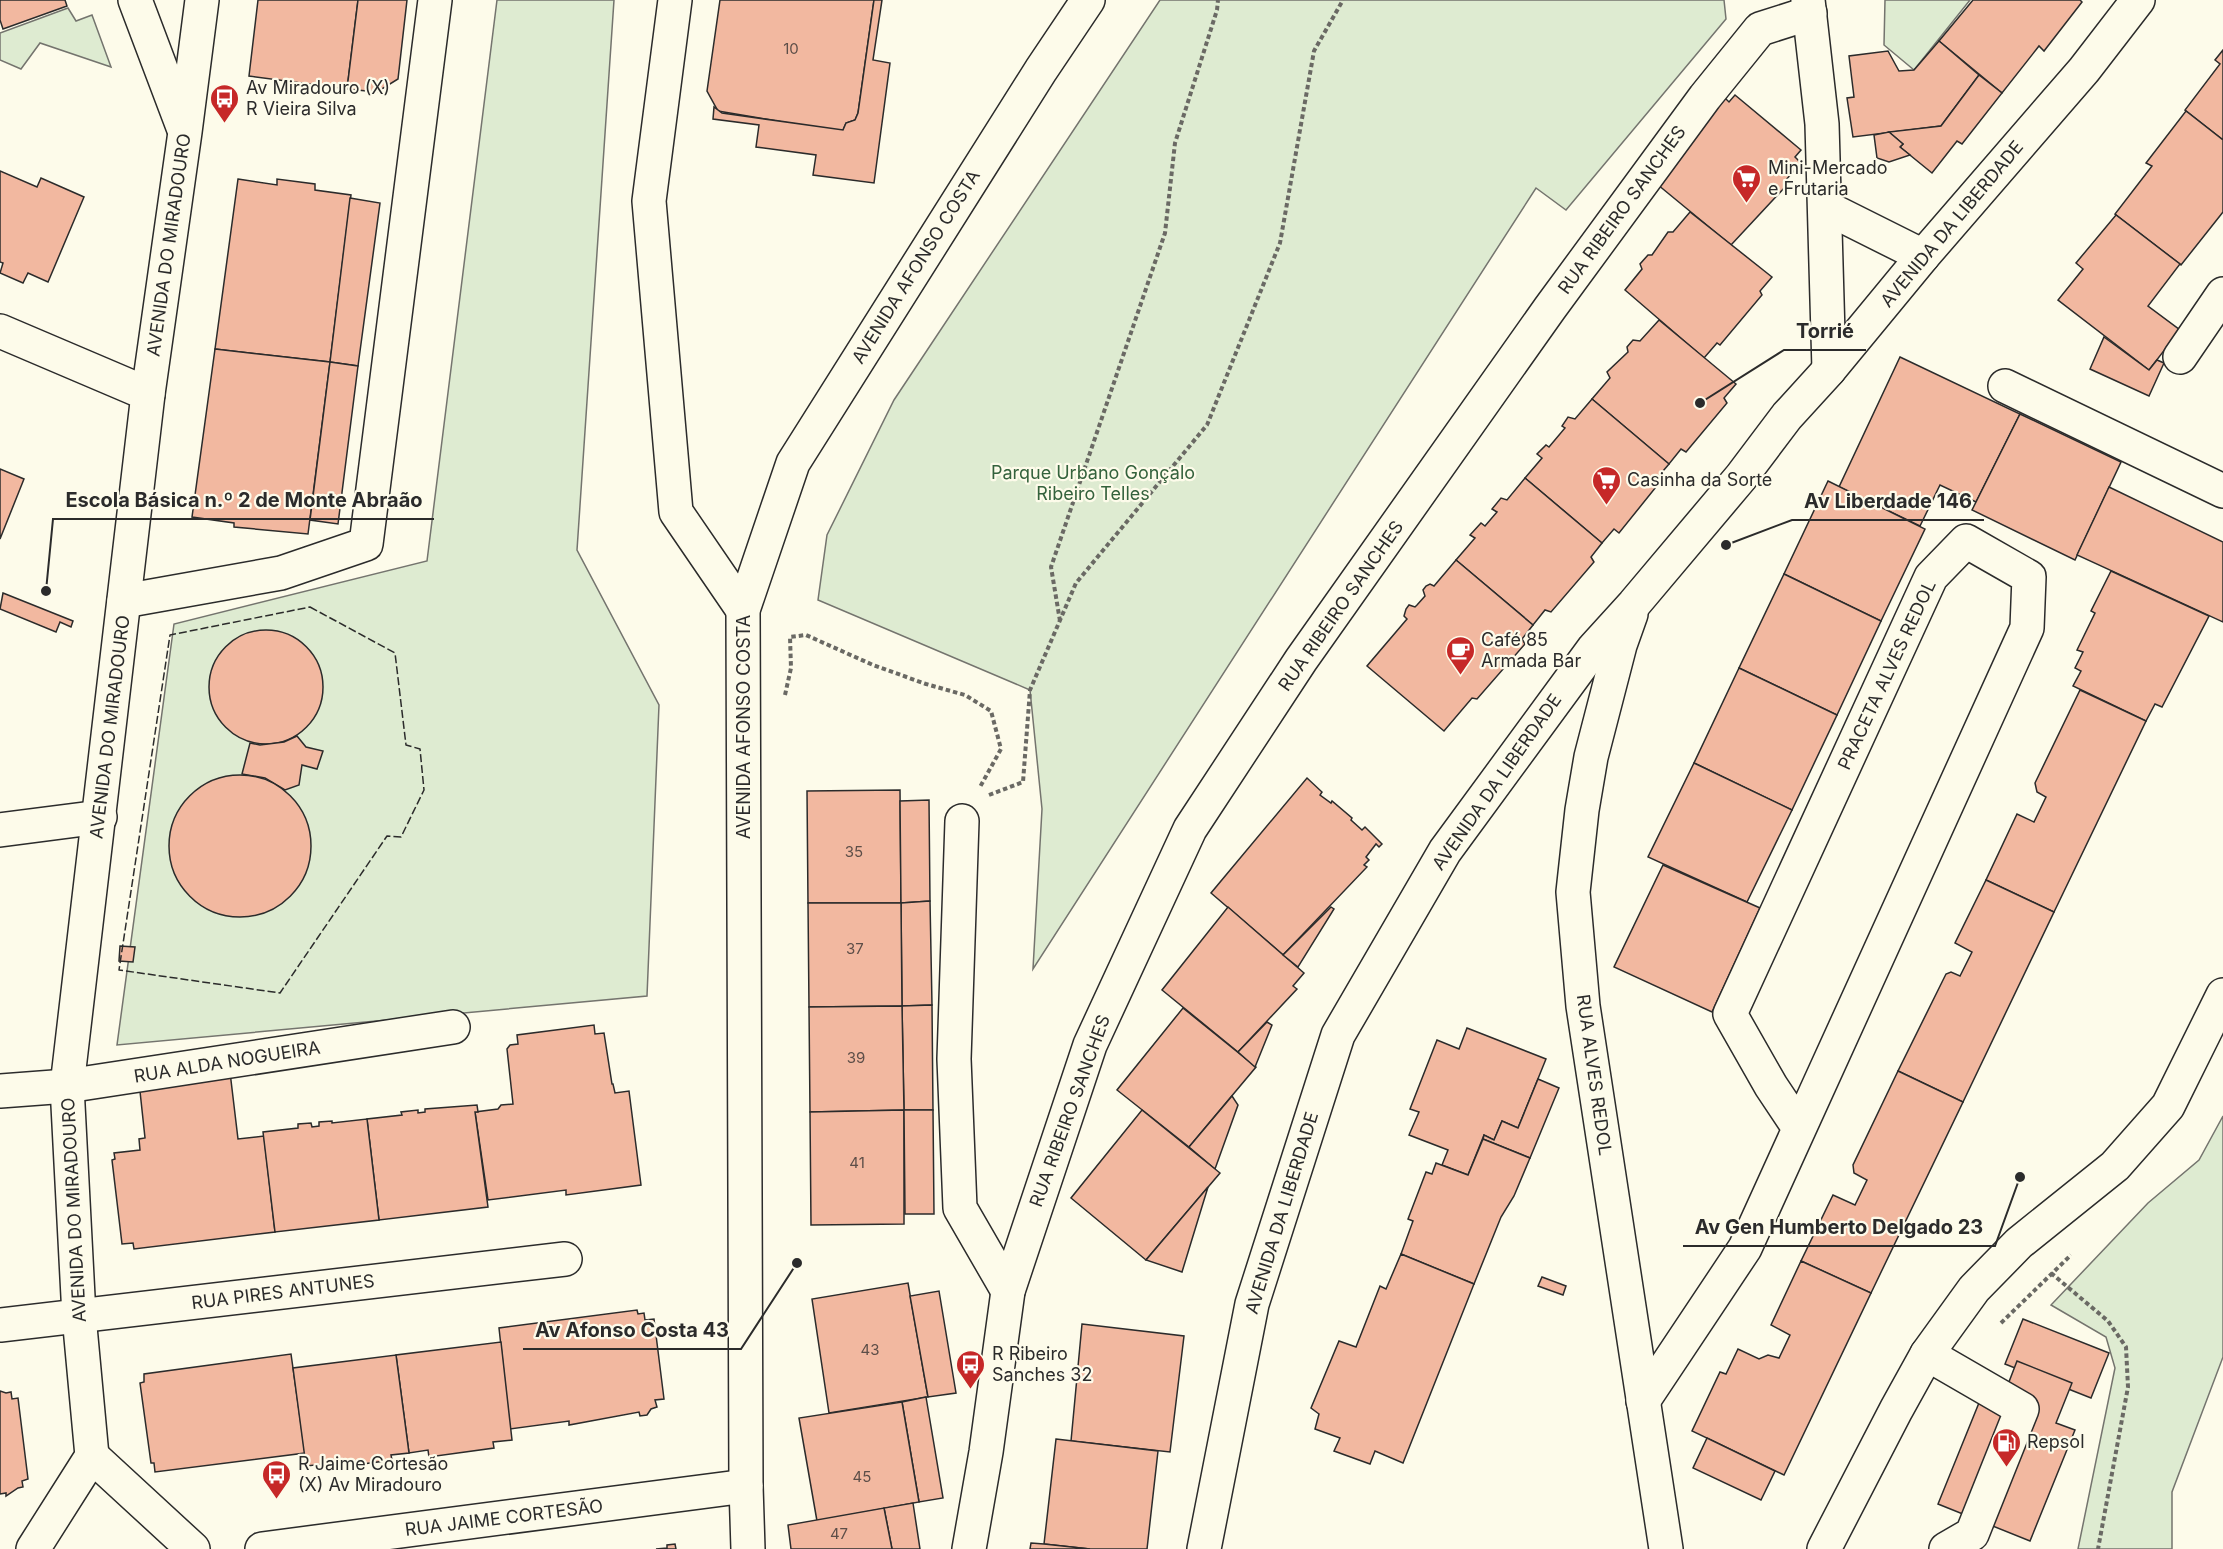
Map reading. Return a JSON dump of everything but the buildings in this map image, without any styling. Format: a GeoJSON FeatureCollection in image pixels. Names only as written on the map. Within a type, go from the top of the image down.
{"type":"FeatureCollection","features":[{"type":"Feature","properties":{"kind":"street"},"geometry":{"type":"LineString","coordinates":[[135,0],[185,132]]}},
{"type":"Feature","properties":{"kind":"street","name":"AVENIDA DO MIRADOURO"},"geometry":{"type":"LineString","coordinates":[[92,1456],[79,1316],[67,1086],[148,394],[202,0]]}},
{"type":"Feature","properties":{"kind":"street"},"geometry":{"type":"LineString","coordinates":[[124,601],[281,573],[366,544],[435,0]]}},
{"type":"Feature","properties":{"kind":"street"},"geometry":{"type":"LineString","coordinates":[[675,0],[649,201],[676,512],[743,610]]}},
{"type":"Feature","properties":{"kind":"street","name":"AVENIDA AFONSO COSTA"},"geometry":{"type":"LineString","coordinates":[[748,1549],[743,610],[793,463],[1041,70],[1088,0]]}},
{"type":"Feature","properties":{"kind":"street","name":"AVENIDA DA LIBERDADE"},"geometry":{"type":"LineString","coordinates":[[1204,1549],[1252,1304],[1338,1035],[1445,851],[1594,648],[1741,477],[1787,416],[1829,370],[1923,256],[2084,70],[2138,0]]}},
{"type":"Feature","properties":{"kind":"street"},"geometry":{"type":"LineString","coordinates":[[1809,7],[1822,124],[1829,370]]}},
{"type":"Feature","properties":{"kind":"street","name":"RUA RIBEIRO SANCHES"},"geometry":{"type":"LineString","coordinates":[[969,1549],[986,1452],[1008,1291],[1090,1046],[1190,829],[1301,660],[1550,308],[1705,97],[1760,29],[1809,7]]}},
{"type":"Feature","properties":{"kind":"street"},"geometry":{"type":"LineString","coordinates":[[1825,207],[1923,256]]}},
{"type":"Feature","properties":{"kind":"street"},"geometry":{"type":"LineString","coordinates":[[2180,357],[2223,294]]}},
{"type":"Feature","properties":{"kind":"street"},"geometry":{"type":"LineString","coordinates":[[0,332],[148,394]]}},
{"type":"Feature","properties":{"kind":"street"},"geometry":{"type":"LineString","coordinates":[[2005,386],[2223,491]]}},
{"type":"Feature","properties":{"kind":"street","name":"PRACETA ALVES REDOL"},"geometry":{"type":"LineString","coordinates":[[1643,1401],[1745,1248],[2027,628],[2029,577],[1966,541],[1930,577],[1730,1014],[1771,1086],[1799,1128]]}},
{"type":"Feature","properties":{"kind":"street","name":"RUA ALVES REDOL"},"geometry":{"type":"LineString","coordinates":[[1634,604],[1620,645],[1591,757],[1582,810],[1573,892],[1583,1006],[1666,1549]]}},
{"type":"Feature","properties":{"kind":"street"},"geometry":{"type":"LineString","coordinates":[[970,807],[954,1059],[960,1208],[1008,1291]]}},
{"type":"Feature","properties":{"kind":"street"},"geometry":{"type":"LineString","coordinates":[[0,830],[100,817]]}},
{"type":"Feature","properties":{"kind":"street"},"geometry":{"type":"LineString","coordinates":[[1824,1549],[1875,1449],[1928,1354],[1974,1289],[2019,1243],[2115,1166],[2168,1106],[2223,995]]}},
{"type":"Feature","properties":{"kind":"street","name":"RUA ALDA NOGUEIRA"},"geometry":{"type":"LineString","coordinates":[[0,1091],[67,1086],[453,1027]]}},
{"type":"Feature","properties":{"kind":"street","name":"RUA PIRES ANTUNES"},"geometry":{"type":"LineString","coordinates":[[0,1325],[565,1259]]}},
{"type":"Feature","properties":{"kind":"street"},"geometry":{"type":"LineString","coordinates":[[1928,1354],[2022,1409],[1972,1534],[1946,1549]]}},
{"type":"Feature","properties":{"kind":"street"},"geometry":{"type":"LineString","coordinates":[[33,1549],[92,1456],[193,1549]]}},
{"type":"Feature","properties":{"kind":"street","name":"RUA JAIME CORTESÃO"},"geometry":{"type":"LineString","coordinates":[[262,1549],[746,1486]]}},
{"type":"Feature","properties":{"kind":"path"},"geometry":{"type":"LineString","coordinates":[[1060,621],[1051,567],[1165,233],[1175,143],[1217,10],[1218,0]]}},
{"type":"Feature","properties":{"kind":"path"},"geometry":{"type":"LineString","coordinates":[[984,797],[1023,782],[1030,690],[1076,583],[1207,425],[1280,243],[1314,51],[1343,0]]}},
{"type":"Feature","properties":{"kind":"path"},"geometry":{"type":"LineString","coordinates":[[784,701],[791,668],[790,636],[806,635],[873,665],[965,695],[991,711],[1000,748],[970,807]]}},
{"type":"Feature","properties":{"kind":"path"},"geometry":{"type":"LineString","coordinates":[[2019,1243],[2108,1321],[2126,1347],[2128,1388],[2098,1549]]}},
{"type":"Feature","properties":{"kind":"green space"},"geometry":{"type":"Polygon","coordinates":[[[497,0],[614,0],[577,550],[659,705],[647,996],[117,1045],[174,624],[427,561],[497,0]]]}},
{"type":"Feature","properties":{"kind":"green space","name":"Parque Urbano Gonçalo Ribeiro Telles"},"geometry":{"type":"Polygon","coordinates":[[[1160,0],[1724,0],[1726,19],[1566,210],[1536,188],[1033,969],[1042,809],[1030,690],[818,600],[827,535],[894,400],[1160,0]]]}},
{"type":"Feature","properties":{"kind":"green space"},"geometry":{"type":"Polygon","coordinates":[[[1885,0],[1970,0],[1914,70],[1884,45],[1885,0]]]}},
{"type":"Feature","properties":{"kind":"green space"},"geometry":{"type":"Polygon","coordinates":[[[68,8],[76,21],[92,15],[111,67],[40,43],[21,69],[0,60],[0,33],[68,8]]]}},
{"type":"Feature","properties":{"kind":"green space"},"geometry":{"type":"Polygon","coordinates":[[[2223,1116],[2223,1357],[2172,1492],[2172,1549],[2078,1549],[2115,1368],[2106,1337],[2051,1305],[2148,1203],[2199,1160],[2223,1116]]]}},
{"type":"Feature","properties":{"kind":"fence"},"geometry":{"type":"LineString","coordinates":[[310,607],[395,653],[406,745],[420,749],[424,790],[401,837],[387,836],[280,993],[119,970],[170,635],[310,607]]}},
{"type":"Feature","properties":{"kind":"place","name":"Av Miradouro (X) R Vieira Silva"},"geometry":{"type":"Point","coordinates":[225,124]}},
{"type":"Feature","properties":{"kind":"place","name":"Mini-Mercado e Frutaria"},"geometry":{"type":"Point","coordinates":[1747,204]}},
{"type":"Feature","properties":{"kind":"place","name":"Torrié"},"geometry":{"type":"Point","coordinates":[1700,403]}},
{"type":"Feature","properties":{"kind":"place","name":"Casinha da Sorte"},"geometry":{"type":"Point","coordinates":[1606,506]}},
{"type":"Feature","properties":{"kind":"place","name":"Av Liberdade 146"},"geometry":{"type":"Point","coordinates":[1726,545]}},
{"type":"Feature","properties":{"kind":"place","name":"Escola Básica n.º 2 de Monte Abraão"},"geometry":{"type":"Point","coordinates":[46,591]}},
{"type":"Feature","properties":{"kind":"place","name":"Café 85 Armada Bar"},"geometry":{"type":"Point","coordinates":[1460,676]}},
{"type":"Feature","properties":{"kind":"place","name":"Av Gen Humberto Delgado 23"},"geometry":{"type":"Point","coordinates":[2020,1177]}},
{"type":"Feature","properties":{"kind":"place","name":"Av Afonso Costa 43"},"geometry":{"type":"Point","coordinates":[797,1263]}},
{"type":"Feature","properties":{"kind":"place","name":"R Ribeiro Sanches 32"},"geometry":{"type":"Point","coordinates":[971,1390]}},
{"type":"Feature","properties":{"kind":"place","name":"Repsol"},"geometry":{"type":"Point","coordinates":[2006,1468]}},
{"type":"Feature","properties":{"kind":"place","name":"R Jaime Cortesão (X) Av Miradouro"},"geometry":{"type":"Point","coordinates":[277,1500]}}]}
